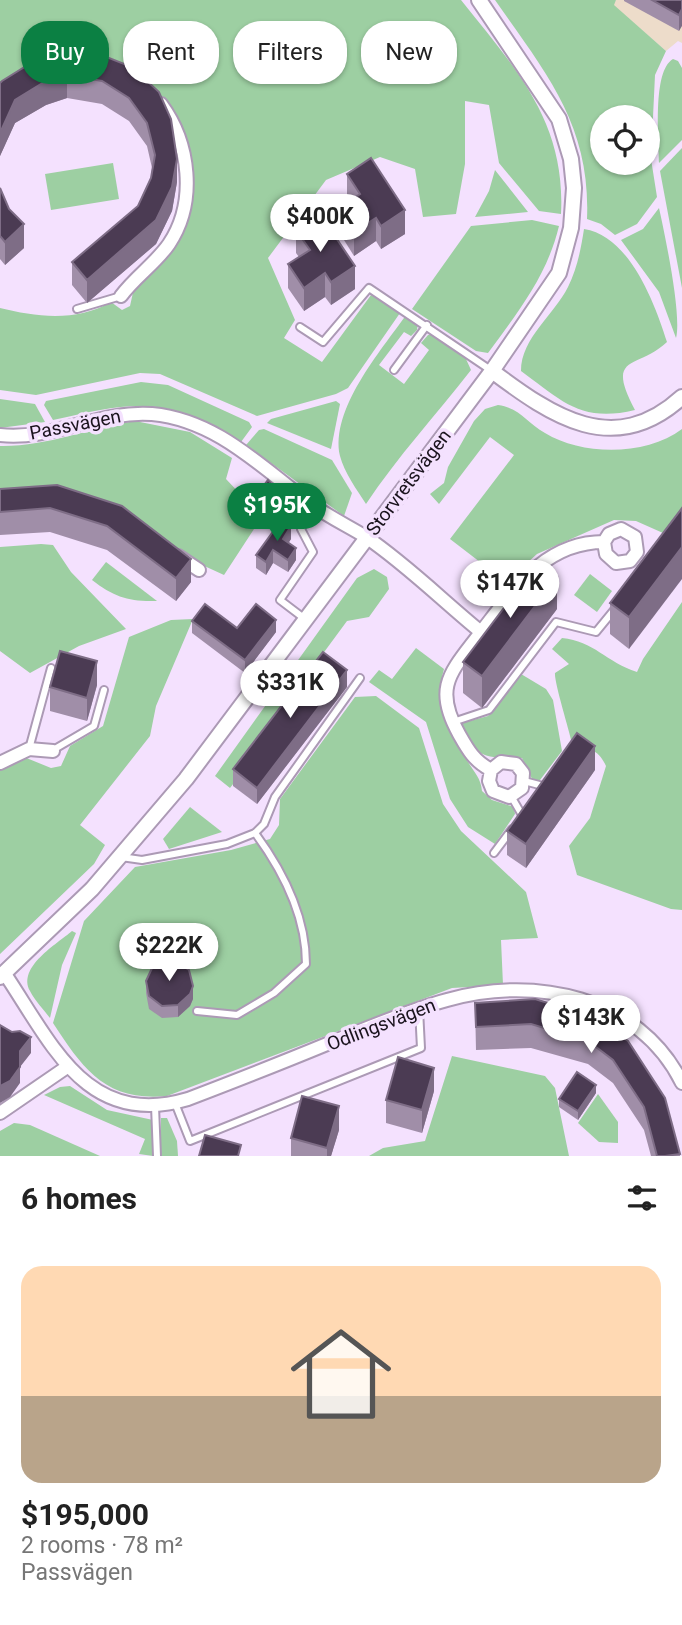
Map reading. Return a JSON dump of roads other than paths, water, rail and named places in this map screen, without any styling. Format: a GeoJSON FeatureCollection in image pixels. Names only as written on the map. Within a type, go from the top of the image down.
{"type":"FeatureCollection","features":[{"type":"Feature","properties":{"kind":"street","name":"Storvretsvägen"},"geometry":{"type":"LineString","coordinates":[[2,976],[92,889],[187,779],[365,537],[492,372],[559,273],[572,222],[575,188],[571,159],[559,119],[479,0]]}},
{"type":"Feature","properties":{"kind":"street"},"geometry":{"type":"LineString","coordinates":[[121,296],[169,244],[186,196],[185,162],[175,127],[167,112],[151,94]]}},
{"type":"Feature","properties":{"kind":"street"},"geometry":{"type":"LineString","coordinates":[[492,372],[552,414],[584,426],[613,426],[657,416],[682,397]]}},
{"type":"Feature","properties":{"kind":"street","name":"Passvägen"},"geometry":{"type":"LineString","coordinates":[[0,435],[45,432],[131,413],[176,418],[215,433],[341,526],[365,537],[481,632]]}},
{"type":"Feature","properties":{"kind":"street"},"geometry":{"type":"LineString","coordinates":[[614,530],[627,530],[638,542],[638,559],[622,563],[612,561],[606,554],[604,542],[614,530]]}},
{"type":"Feature","properties":{"kind":"street"},"geometry":{"type":"LineString","coordinates":[[491,770],[472,757],[453,722],[444,698],[446,684],[524,576],[542,561],[588,542],[604,542]]}},
{"type":"Feature","properties":{"kind":"street"},"geometry":{"type":"LineString","coordinates":[[168,549],[199,570]]}},
{"type":"Feature","properties":{"kind":"street"},"geometry":{"type":"LineString","coordinates":[[1,762],[29,749],[52,751]]}},
{"type":"Feature","properties":{"kind":"street"},"geometry":{"type":"LineString","coordinates":[[501,762],[512,762],[522,770],[524,782],[519,792],[511,796],[501,796],[493,791],[489,781],[491,770],[501,762]]}},
{"type":"Feature","properties":{"kind":"street","name":"Odlingsvägen"},"geometry":{"type":"LineString","coordinates":[[2,976],[67,1067],[91,1089],[110,1099],[155,1106],[174,1103],[419,1009],[477,994],[539,992],[580,997],[613,1010],[636,1026],[667,1058],[682,1083]]}},
{"type":"Feature","properties":{"kind":"street"},"geometry":{"type":"LineString","coordinates":[[0,1113],[67,1067]]}},
{"type":"Feature","properties":{"kind":"lane"},"geometry":{"type":"LineString","coordinates":[[300,327],[323,342],[369,288],[427,325],[492,372]]}},
{"type":"Feature","properties":{"kind":"lane"},"geometry":{"type":"LineString","coordinates":[[78,309],[121,296]]}},
{"type":"Feature","properties":{"kind":"lane"},"geometry":{"type":"LineString","coordinates":[[394,370],[427,325]]}},
{"type":"Feature","properties":{"kind":"lane"},"geometry":{"type":"LineString","coordinates":[[305,619],[280,600],[313,552],[301,529],[313,506]]}},
{"type":"Feature","properties":{"kind":"lane"},"geometry":{"type":"LineString","coordinates":[[453,722],[489,710],[556,622],[596,632],[619,604]]}},
{"type":"Feature","properties":{"kind":"lane"},"geometry":{"type":"LineString","coordinates":[[29,749],[51,668]]}},
{"type":"Feature","properties":{"kind":"lane"},"geometry":{"type":"LineString","coordinates":[[119,856],[142,860],[227,844],[255,833],[264,824],[275,797],[360,678]]}},
{"type":"Feature","properties":{"kind":"lane"},"geometry":{"type":"LineString","coordinates":[[52,751],[94,726],[104,690]]}},
{"type":"Feature","properties":{"kind":"lane"},"geometry":{"type":"LineString","coordinates":[[536,796],[549,777]]}},
{"type":"Feature","properties":{"kind":"lane"},"geometry":{"type":"LineString","coordinates":[[524,782],[543,786]]}},
{"type":"Feature","properties":{"kind":"lane"},"geometry":{"type":"LineString","coordinates":[[511,796],[522,815]]}},
{"type":"Feature","properties":{"kind":"lane"},"geometry":{"type":"LineString","coordinates":[[494,853],[529,806]]}},
{"type":"Feature","properties":{"kind":"lane"},"geometry":{"type":"LineString","coordinates":[[197,1012],[237,1015],[274,993],[306,964],[306,937],[280,868],[255,833]]}},
{"type":"Feature","properties":{"kind":"lane"},"geometry":{"type":"LineString","coordinates":[[174,1103],[190,1141],[421,1048],[419,1009]]}},
{"type":"Feature","properties":{"kind":"lane"},"geometry":{"type":"LineString","coordinates":[[155,1106],[156,1156]]}}]}
